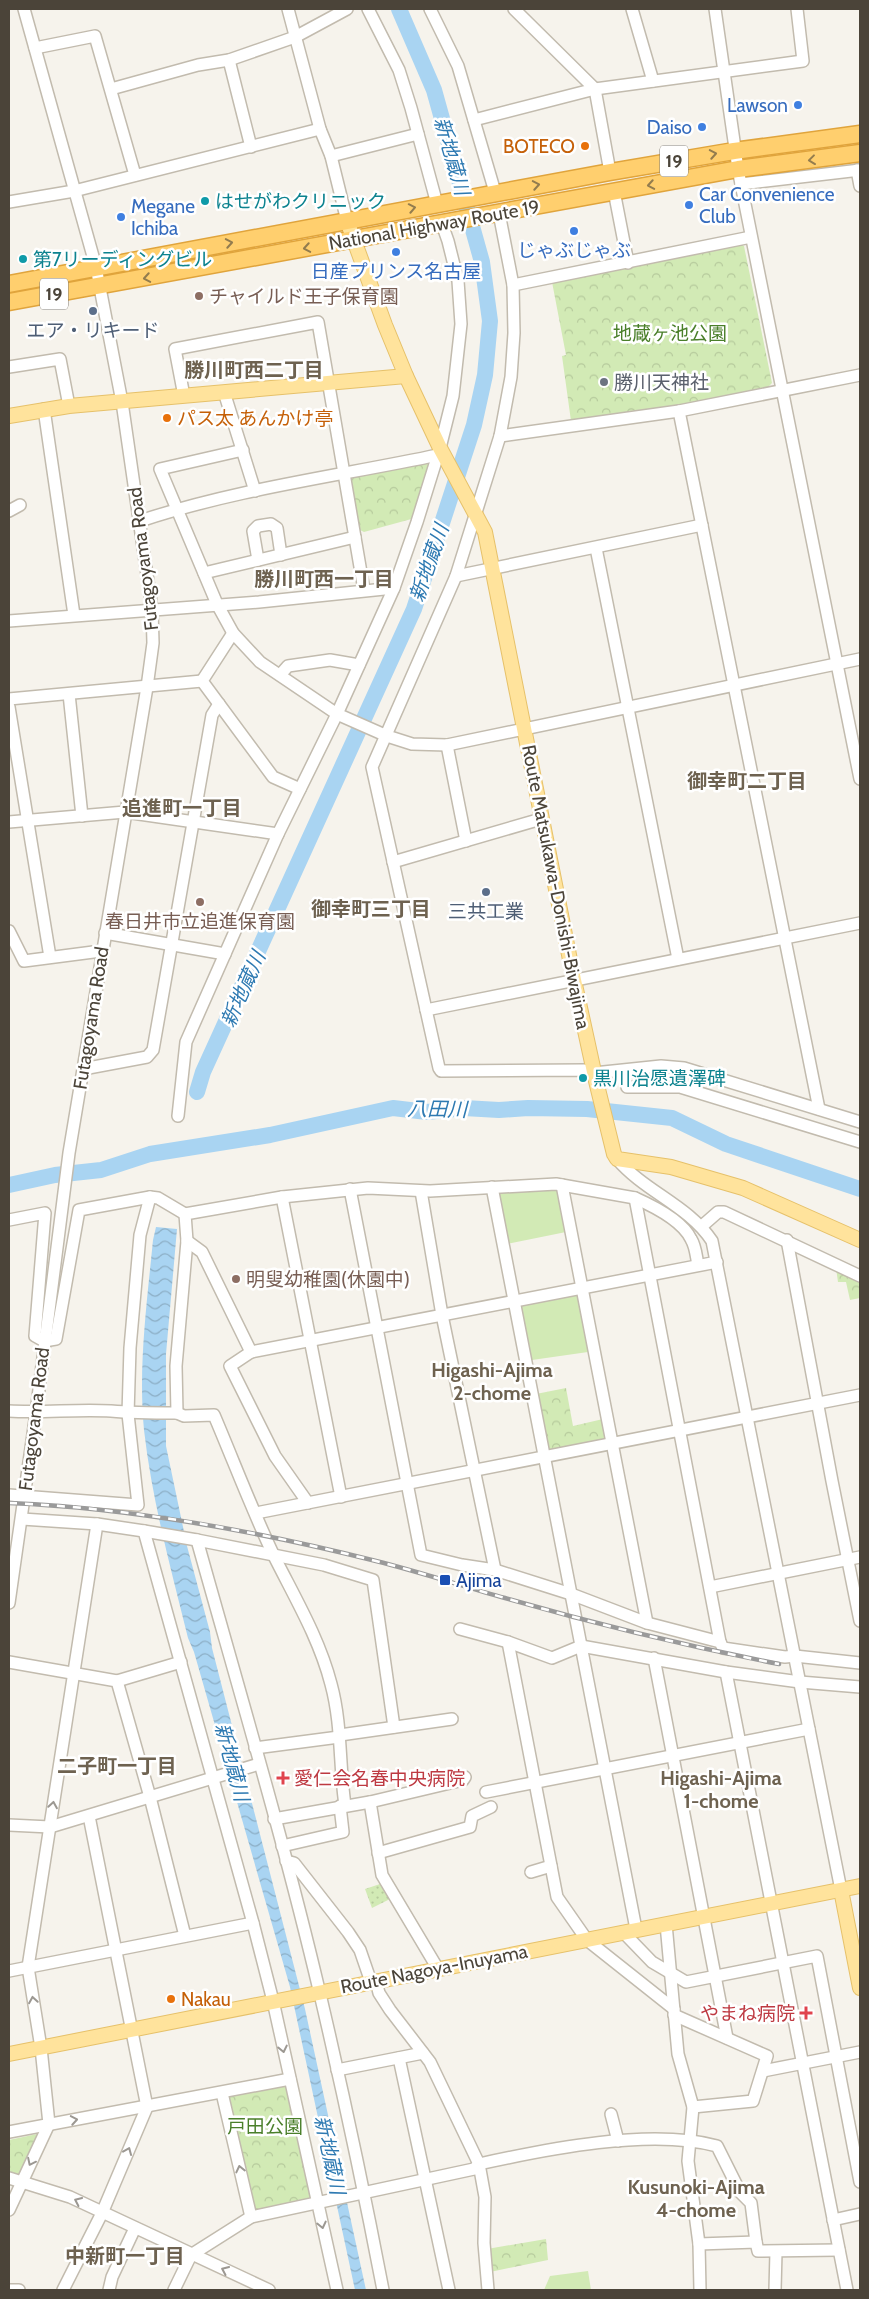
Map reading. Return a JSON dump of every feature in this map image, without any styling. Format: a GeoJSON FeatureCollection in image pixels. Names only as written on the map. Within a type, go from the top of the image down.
{"type":"FeatureCollection","features":[{"type":"Feature","properties":{"kind":"highway","name":"National Highway Route 19"},"geometry":{"type":"LineString","coordinates":[[9,284],[492,193],[734,150],[860,134]]}},
{"type":"Feature","properties":{"kind":"highway","name":"National Highway Route 19"},"geometry":{"type":"LineString","coordinates":[[9,302],[614,191],[739,177],[860,153]]}},
{"type":"Feature","properties":{"kind":"main road","name":"Route Matsukawa-Donishi-Biwajima"},"geometry":{"type":"LineString","coordinates":[[347,221],[406,376],[441,454],[485,532],[574,980],[614,1154]]}},
{"type":"Feature","properties":{"kind":"main road"},"geometry":{"type":"LineString","coordinates":[[9,416],[69,406],[406,376]]}},
{"type":"Feature","properties":{"kind":"main road"},"geometry":{"type":"LineString","coordinates":[[614,1154],[671,1167],[743,1188],[860,1240]]}},
{"type":"Feature","properties":{"kind":"main road","name":"Route Nagoya-Inuyama"},"geometry":{"type":"LineString","coordinates":[[9,2054],[860,1886]]}},
{"type":"Feature","properties":{"kind":"main road"},"geometry":{"type":"LineString","coordinates":[[841,1890],[860,1988]]}},
{"type":"Feature","properties":{"kind":"street","name":"Futagoyama Road"},"geometry":{"type":"LineString","coordinates":[[9,1603],[36,1413],[68,1156],[153,643],[152,609],[140,521],[122,402],[100,286],[24,9]]}},
{"type":"Feature","properties":{"kind":"street"},"geometry":{"type":"LineString","coordinates":[[288,9],[320,129],[331,156],[347,221]]}},
{"type":"Feature","properties":{"kind":"street"},"geometry":{"type":"LineString","coordinates":[[111,89],[198,65],[229,60],[295,37],[347,9]]}},
{"type":"Feature","properties":{"kind":"street"},"geometry":{"type":"LineString","coordinates":[[368,9],[399,70],[440,203]]}},
{"type":"Feature","properties":{"kind":"street"},"geometry":{"type":"LineString","coordinates":[[430,9],[458,66],[492,193]]}},
{"type":"Feature","properties":{"kind":"street"},"geometry":{"type":"LineString","coordinates":[[515,9],[595,89],[610,172]]}},
{"type":"Feature","properties":{"kind":"street"},"geometry":{"type":"LineString","coordinates":[[632,9],[653,81]]}},
{"type":"Feature","properties":{"kind":"street"},"geometry":{"type":"LineString","coordinates":[[715,9],[739,177],[860,779]]}},
{"type":"Feature","properties":{"kind":"street"},"geometry":{"type":"LineString","coordinates":[[474,120],[595,89],[803,61],[797,9]]}},
{"type":"Feature","properties":{"kind":"street"},"geometry":{"type":"LineString","coordinates":[[35,48],[95,36],[135,175]]}},
{"type":"Feature","properties":{"kind":"street"},"geometry":{"type":"LineString","coordinates":[[229,60],[251,147]]}},
{"type":"Feature","properties":{"kind":"street"},"geometry":{"type":"LineString","coordinates":[[9,202],[74,191],[320,129]]}},
{"type":"Feature","properties":{"kind":"street"},"geometry":{"type":"LineString","coordinates":[[331,156],[418,134]]}},
{"type":"Feature","properties":{"kind":"street"},"geometry":{"type":"LineString","coordinates":[[739,177],[859,170],[860,186]]}},
{"type":"Feature","properties":{"kind":"street"},"geometry":{"type":"LineString","coordinates":[[614,191],[628,263]]}},
{"type":"Feature","properties":{"kind":"street"},"geometry":{"type":"LineString","coordinates":[[495,214],[514,285],[514,333],[511,377],[500,436],[474,510],[456,576],[372,767],[441,1071],[584,1070],[595,1077],[662,1066],[684,1068],[860,1122]]}},
{"type":"Feature","properties":{"kind":"street"},"geometry":{"type":"LineString","coordinates":[[178,1116],[186,1042],[278,834],[337,714],[394,588],[441,454],[453,396],[461,324],[458,281],[445,223]]}},
{"type":"Feature","properties":{"kind":"street"},"geometry":{"type":"LineString","coordinates":[[514,285],[751,238]]}},
{"type":"Feature","properties":{"kind":"street"},"geometry":{"type":"LineString","coordinates":[[184,396],[175,349],[318,322],[364,590]]}},
{"type":"Feature","properties":{"kind":"street"},"geometry":{"type":"LineString","coordinates":[[9,367],[60,359],[69,406]]}},
{"type":"Feature","properties":{"kind":"street"},"geometry":{"type":"LineString","coordinates":[[500,436],[679,411],[860,375]]}},
{"type":"Feature","properties":{"kind":"street"},"geometry":{"type":"LineString","coordinates":[[224,392],[255,491]]}},
{"type":"Feature","properties":{"kind":"street"},"geometry":{"type":"LineString","coordinates":[[44,409],[74,615]]}},
{"type":"Feature","properties":{"kind":"street"},"geometry":{"type":"LineString","coordinates":[[679,411],[819,1109]]}},
{"type":"Feature","properties":{"kind":"street"},"geometry":{"type":"LineString","coordinates":[[243,450],[160,469],[217,604],[233,633],[260,662],[337,714],[387,736],[412,744],[446,744],[860,659]]}},
{"type":"Feature","properties":{"kind":"street"},"geometry":{"type":"LineString","coordinates":[[140,521],[176,509],[255,491],[441,454]]}},
{"type":"Feature","properties":{"kind":"street"},"geometry":{"type":"LineString","coordinates":[[9,511],[20,505]]}},
{"type":"Feature","properties":{"kind":"street"},"geometry":{"type":"LineString","coordinates":[[258,560],[253,531],[258,526],[271,524],[277,528],[281,555]]}},
{"type":"Feature","properties":{"kind":"street"},"geometry":{"type":"LineString","coordinates":[[456,576],[702,525]]}},
{"type":"Feature","properties":{"kind":"street"},"geometry":{"type":"LineString","coordinates":[[204,573],[355,537]]}},
{"type":"Feature","properties":{"kind":"street"},"geometry":{"type":"LineString","coordinates":[[596,548],[678,959]]}},
{"type":"Feature","properties":{"kind":"street"},"geometry":{"type":"LineString","coordinates":[[9,622],[74,615],[260,602],[394,588]]}},
{"type":"Feature","properties":{"kind":"street"},"geometry":{"type":"LineString","coordinates":[[202,681],[233,633]]}},
{"type":"Feature","properties":{"kind":"street"},"geometry":{"type":"LineString","coordinates":[[280,676],[288,666],[330,660],[359,665]]}},
{"type":"Feature","properties":{"kind":"street"},"geometry":{"type":"LineString","coordinates":[[9,699],[202,681]]}},
{"type":"Feature","properties":{"kind":"street"},"geometry":{"type":"LineString","coordinates":[[202,681],[273,777],[300,789]]}},
{"type":"Feature","properties":{"kind":"street"},"geometry":{"type":"LineString","coordinates":[[69,694],[82,816]]}},
{"type":"Feature","properties":{"kind":"street"},"geometry":{"type":"LineString","coordinates":[[83,1069],[147,1057],[153,1050],[212,715],[218,704]]}},
{"type":"Feature","properties":{"kind":"street"},"geometry":{"type":"LineString","coordinates":[[9,706],[50,958]]}},
{"type":"Feature","properties":{"kind":"street"},"geometry":{"type":"LineString","coordinates":[[446,744],[466,841]]}},
{"type":"Feature","properties":{"kind":"street"},"geometry":{"type":"LineString","coordinates":[[9,822],[125,812],[278,834]]}},
{"type":"Feature","properties":{"kind":"street"},"geometry":{"type":"LineString","coordinates":[[393,862],[542,819]]}},
{"type":"Feature","properties":{"kind":"street"},"geometry":{"type":"LineString","coordinates":[[426,1010],[860,923]]}},
{"type":"Feature","properties":{"kind":"street"},"geometry":{"type":"LineString","coordinates":[[9,931],[24,961],[102,952]]}},
{"type":"Feature","properties":{"kind":"street"},"geometry":{"type":"LineString","coordinates":[[105,933],[225,954]]}},
{"type":"Feature","properties":{"kind":"street"},"geometry":{"type":"LineString","coordinates":[[627,1087],[680,1087],[860,1142]]}},
{"type":"Feature","properties":{"kind":"street"},"geometry":{"type":"LineString","coordinates":[[614,1154],[630,1174],[657,1194],[685,1211],[702,1226],[712,1241],[841,1890]]}},
{"type":"Feature","properties":{"kind":"street"},"geometry":{"type":"LineString","coordinates":[[9,1220],[45,1213],[35,1336],[44,1341],[56,1339],[79,1210],[150,1197],[158,1198],[185,1214],[282,1197],[350,1189],[421,1191],[531,1184],[562,1185],[634,1198],[670,1218],[685,1231],[694,1246],[698,1265]]}},
{"type":"Feature","properties":{"kind":"street"},"geometry":{"type":"LineString","coordinates":[[562,1185],[647,1623]]}},
{"type":"Feature","properties":{"kind":"street"},"geometry":{"type":"LineString","coordinates":[[492,1187],[606,1769],[629,1931],[652,1962],[686,1982],[816,1956],[860,2182]]}},
{"type":"Feature","properties":{"kind":"street"},"geometry":{"type":"LineString","coordinates":[[350,1189],[421,1555],[462,1565],[495,1570],[571,1594],[647,1623],[720,1642]]}},
{"type":"Feature","properties":{"kind":"street"},"geometry":{"type":"LineString","coordinates":[[421,1191],[442,1315],[495,1570]]}},
{"type":"Feature","properties":{"kind":"street"},"geometry":{"type":"LineString","coordinates":[[9,1495],[138,1505],[131,1414],[130,1348],[140,1235],[150,1197]]}},
{"type":"Feature","properties":{"kind":"street"},"geometry":{"type":"LineString","coordinates":[[282,1197],[340,1497]]}},
{"type":"Feature","properties":{"kind":"street"},"geometry":{"type":"LineString","coordinates":[[634,1198],[720,1642],[723,1648],[785,1657],[795,1656],[860,1663]]}},
{"type":"Feature","properties":{"kind":"street"},"geometry":{"type":"LineString","coordinates":[[702,1226],[718,1212],[724,1212],[860,1276]]}},
{"type":"Feature","properties":{"kind":"street"},"geometry":{"type":"LineString","coordinates":[[175,1413],[176,1366],[187,1241],[185,1214]]}},
{"type":"Feature","properties":{"kind":"street"},"geometry":{"type":"LineString","coordinates":[[786,1240],[817,1403],[854,1558],[860,1622]]}},
{"type":"Feature","properties":{"kind":"street"},"geometry":{"type":"LineString","coordinates":[[187,1241],[202,1252],[250,1352]]}},
{"type":"Feature","properties":{"kind":"street"},"geometry":{"type":"LineString","coordinates":[[308,1503],[275,1456],[230,1366],[250,1352],[717,1262]]}},
{"type":"Feature","properties":{"kind":"street"},"geometry":{"type":"LineString","coordinates":[[256,1513],[860,1395]]}},
{"type":"Feature","properties":{"kind":"street"},"geometry":{"type":"LineString","coordinates":[[9,1411],[36,1413],[110,1411],[131,1414],[175,1413],[184,1416],[214,1415],[274,1554],[313,1629],[332,1685],[340,1736],[344,1832],[282,1846]]}},
{"type":"Feature","properties":{"kind":"street"},"geometry":{"type":"LineString","coordinates":[[22,1519],[97,1524],[197,1540],[324,1565],[373,1580],[394,1727]]}},
{"type":"Feature","properties":{"kind":"street"},"geometry":{"type":"LineString","coordinates":[[9,2210],[49,2124],[41,2048],[28,1967],[97,1524]]}},
{"type":"Feature","properties":{"kind":"street"},"geometry":{"type":"LineString","coordinates":[[144,1531],[215,1778],[253,1923],[276,2001],[290,2079],[319,2202],[337,2290]]}},
{"type":"Feature","properties":{"kind":"street"},"geometry":{"type":"LineString","coordinates":[[197,1540],[255,1748],[256,1765],[286,1861],[337,2070],[383,2290]]}},
{"type":"Feature","properties":{"kind":"street"},"geometry":{"type":"LineString","coordinates":[[710,1587],[854,1558]]}},
{"type":"Feature","properties":{"kind":"street"},"geometry":{"type":"LineString","coordinates":[[460,1629],[508,1642],[552,1658],[581,1646],[726,1672],[860,1690]]}},
{"type":"Feature","properties":{"kind":"street"},"geometry":{"type":"LineString","coordinates":[[508,1642],[557,1897],[587,1940],[674,2012],[767,2056],[753,2101],[693,2107]]}},
{"type":"Feature","properties":{"kind":"street"},"geometry":{"type":"LineString","coordinates":[[654,1658],[727,2038]]}},
{"type":"Feature","properties":{"kind":"street"},"geometry":{"type":"LineString","coordinates":[[9,1662],[116,1681],[181,1662]]}},
{"type":"Feature","properties":{"kind":"street"},"geometry":{"type":"LineString","coordinates":[[726,1672],[846,2290]]}},
{"type":"Feature","properties":{"kind":"street"},"geometry":{"type":"LineString","coordinates":[[116,1681],[150,1797],[185,1936]]}},
{"type":"Feature","properties":{"kind":"street"},"geometry":{"type":"LineString","coordinates":[[255,1748],[452,1719]]}},
{"type":"Feature","properties":{"kind":"street"},"geometry":{"type":"LineString","coordinates":[[486,1792],[809,1730]]}},
{"type":"Feature","properties":{"kind":"street"},"geometry":{"type":"LineString","coordinates":[[9,1825],[50,1826],[256,1765]]}},
{"type":"Feature","properties":{"kind":"street"},"geometry":{"type":"LineString","coordinates":[[274,1819],[370,1802],[463,1780],[465,1777]]}},
{"type":"Feature","properties":{"kind":"street"},"geometry":{"type":"LineString","coordinates":[[370,1802],[382,1875],[438,1970]]}},
{"type":"Feature","properties":{"kind":"street"},"geometry":{"type":"LineString","coordinates":[[378,1853],[470,1827],[472,1816],[491,1807]]}},
{"type":"Feature","properties":{"kind":"street"},"geometry":{"type":"LineString","coordinates":[[64,2290],[102,2213],[147,2107],[89,1816]]}},
{"type":"Feature","properties":{"kind":"street"},"geometry":{"type":"LineString","coordinates":[[286,1861],[294,1863],[360,1950],[379,1993],[423,2053],[439,2079],[463,2134],[469,2140],[479,2164],[486,2197],[484,2243],[488,2290]]}},
{"type":"Feature","properties":{"kind":"street"},"geometry":{"type":"LineString","coordinates":[[531,1872],[551,1866]]}},
{"type":"Feature","properties":{"kind":"street"},"geometry":{"type":"LineString","coordinates":[[9,1971],[253,1923]]}},
{"type":"Feature","properties":{"kind":"street"},"geometry":{"type":"LineString","coordinates":[[666,1924],[678,2054],[693,2107],[689,2140],[689,2181],[699,2244],[700,2290]]}},
{"type":"Feature","properties":{"kind":"street"},"geometry":{"type":"LineString","coordinates":[[763,2071],[860,2052]]}},
{"type":"Feature","properties":{"kind":"street"},"geometry":{"type":"LineString","coordinates":[[337,2070],[423,2053]]}},
{"type":"Feature","properties":{"kind":"street"},"geometry":{"type":"LineString","coordinates":[[399,2058],[449,2290]]}},
{"type":"Feature","properties":{"kind":"street"},"geometry":{"type":"LineString","coordinates":[[9,2132],[290,2079]]}},
{"type":"Feature","properties":{"kind":"street"},"geometry":{"type":"LineString","coordinates":[[222,2093],[251,2217]]}},
{"type":"Feature","properties":{"kind":"street"},"geometry":{"type":"LineString","coordinates":[[611,2114],[618,2141]]}},
{"type":"Feature","properties":{"kind":"street"},"geometry":{"type":"LineString","coordinates":[[174,2290],[191,2255],[251,2217],[474,2169],[479,2164],[540,2151],[618,2141],[689,2140],[717,2146],[740,2192],[751,2203],[758,2251],[839,2250]]}},
{"type":"Feature","properties":{"kind":"street"},"geometry":{"type":"LineString","coordinates":[[9,2178],[70,2197],[269,2290]]}},
{"type":"Feature","properties":{"kind":"street"},"geometry":{"type":"LineString","coordinates":[[833,2220],[860,2214]]}},
{"type":"Feature","properties":{"kind":"street"},"geometry":{"type":"LineString","coordinates":[[109,2290],[112,2277],[134,2228]]}},
{"type":"Feature","properties":{"kind":"street"},"geometry":{"type":"LineString","coordinates":[[699,2244],[756,2242]]}},
{"type":"Feature","properties":{"kind":"street"},"geometry":{"type":"LineString","coordinates":[[775,2290],[776,2252]]}},
{"type":"Feature","properties":{"kind":"street"},"geometry":{"type":"LineString","coordinates":[[9,2290],[19,2290]]}},
{"type":"Feature","properties":{"kind":"green space","name":"地蔵ヶ池公園"},"geometry":{"type":"Polygon","coordinates":[[[741,244],[744,246],[772,383],[767,388],[678,406],[571,421],[562,356],[566,355],[552,282],[741,244]]]}},
{"type":"Feature","properties":{"kind":"green space"},"geometry":{"type":"Polygon","coordinates":[[[430,461],[415,518],[364,532],[360,530],[351,480],[354,476],[430,461]]]}},
{"type":"Feature","properties":{"kind":"green space"},"geometry":{"type":"Polygon","coordinates":[[[555,1188],[558,1191],[566,1232],[507,1244],[499,1195],[501,1191],[555,1188]]]}},
{"type":"Feature","properties":{"kind":"green space"},"geometry":{"type":"Polygon","coordinates":[[[836,1268],[860,1278],[860,1298],[850,1300],[846,1282],[838,1282],[836,1268]]]}},
{"type":"Feature","properties":{"kind":"green space"},"geometry":{"type":"Polygon","coordinates":[[[578,1293],[588,1352],[532,1360],[520,1304],[578,1293]]]}},
{"type":"Feature","properties":{"kind":"green space"},"geometry":{"type":"Polygon","coordinates":[[[566,1388],[573,1426],[603,1419],[606,1437],[604,1441],[550,1452],[547,1449],[536,1394],[566,1388]]]}},
{"type":"Feature","properties":{"kind":"green space"},"geometry":{"type":"Polygon","coordinates":[[[383,1883],[392,1898],[372,1908],[365,1889],[383,1883]]]}},
{"type":"Feature","properties":{"kind":"green space","name":"戸田公園"},"geometry":{"type":"Polygon","coordinates":[[[283,2086],[287,2087],[312,2200],[256,2212],[253,2209],[228,2100],[230,2096],[283,2086]]]}},
{"type":"Feature","properties":{"kind":"green space"},"geometry":{"type":"Polygon","coordinates":[[[37,2134],[40,2137],[21,2175],[17,2177],[9,2174],[9,2140],[37,2134]]]}},
{"type":"Feature","properties":{"kind":"green space"},"geometry":{"type":"Polygon","coordinates":[[[546,2239],[548,2260],[490,2272],[487,2249],[546,2239]]]}},
{"type":"Feature","properties":{"kind":"green space"},"geometry":{"type":"Polygon","coordinates":[[[588,2271],[591,2290],[544,2290],[550,2276],[588,2271]]]}},
{"type":"Feature","properties":{"kind":"water"},"geometry":{"type":"Polygon","coordinates":[[[156,1227],[177,1229],[166,1354],[166,1446],[187,1546],[210,1632],[212,1648],[305,2009],[366,2290],[355,2290],[290,1987],[194,1652],[188,1638],[157,1509],[147,1456],[142,1406],[146,1311],[156,1227]]]}},
{"type":"Feature","properties":{"kind":"waterway","name":"新地蔵川"},"geometry":{"type":"LineString","coordinates":[[197,1092],[203,1072],[414,609],[474,425],[485,375],[490,321],[482,262],[434,90],[399,9]]}},
{"type":"Feature","properties":{"kind":"waterway","name":"八田川"},"geometry":{"type":"LineString","coordinates":[[9,1185],[55,1175],[101,1170],[150,1154],[270,1135],[393,1108],[427,1112],[464,1108],[499,1110],[528,1108],[587,1109],[672,1118],[726,1144],[860,1189]]}},
{"type":"Feature","properties":{"kind":"railway"},"geometry":{"type":"LineString","coordinates":[[9,1503],[102,1510],[148,1516],[285,1540],[392,1565],[607,1626],[779,1664]]}},
{"type":"Feature","properties":{"kind":"place","name":"Lawson"},"geometry":{"type":"Point","coordinates":[798,105]}},
{"type":"Feature","properties":{"kind":"place","name":"Daiso"},"geometry":{"type":"Point","coordinates":[702,127]}},
{"type":"Feature","properties":{"kind":"place","name":"BOTECO"},"geometry":{"type":"Point","coordinates":[585,146]}},
{"type":"Feature","properties":{"kind":"place","name":"はせがわクリニック"},"geometry":{"type":"Point","coordinates":[205,201]}},
{"type":"Feature","properties":{"kind":"place","name":"Car Convenience Club"},"geometry":{"type":"Point","coordinates":[689,205]}},
{"type":"Feature","properties":{"kind":"place","name":"Megane Ichiba"},"geometry":{"type":"Point","coordinates":[121,217]}},
{"type":"Feature","properties":{"kind":"place","name":"じゃぶじゃぶ"},"geometry":{"type":"Point","coordinates":[574,231]}},
{"type":"Feature","properties":{"kind":"place","name":"日産プリンス名古屋"},"geometry":{"type":"Point","coordinates":[396,252]}},
{"type":"Feature","properties":{"kind":"place","name":"第7リーディングビル"},"geometry":{"type":"Point","coordinates":[23,259]}},
{"type":"Feature","properties":{"kind":"place","name":"チャイルド王子保育園"},"geometry":{"type":"Point","coordinates":[199,296]}},
{"type":"Feature","properties":{"kind":"place","name":"エア・リキード"},"geometry":{"type":"Point","coordinates":[93,311]}},
{"type":"Feature","properties":{"kind":"place","name":"勝川天神社"},"geometry":{"type":"Point","coordinates":[604,382]}},
{"type":"Feature","properties":{"kind":"place","name":"パス太 あんかけ亭"},"geometry":{"type":"Point","coordinates":[167,418]}},
{"type":"Feature","properties":{"kind":"place","name":"三共工業"},"geometry":{"type":"Point","coordinates":[486,892]}},
{"type":"Feature","properties":{"kind":"place","name":"春日井市立追進保育園"},"geometry":{"type":"Point","coordinates":[200,902]}},
{"type":"Feature","properties":{"kind":"place","name":"黒川治愿遺澤碑"},"geometry":{"type":"Point","coordinates":[583,1078]}},
{"type":"Feature","properties":{"kind":"place","name":"明叟幼稚園(休園中)"},"geometry":{"type":"Point","coordinates":[236,1279]}},
{"type":"Feature","properties":{"kind":"place","name":"Ajima"},"geometry":{"type":"Point","coordinates":[445,1580]}},
{"type":"Feature","properties":{"kind":"place","name":"愛仁会名春中央病院"},"geometry":{"type":"Point","coordinates":[283,1778]}},
{"type":"Feature","properties":{"kind":"place","name":"Nakau"},"geometry":{"type":"Point","coordinates":[171,1999]}},
{"type":"Feature","properties":{"kind":"place","name":"やまね病院"},"geometry":{"type":"Point","coordinates":[806,2013]}},
{"type":"Feature","properties":{"kind":"district","name":"勝川町西二丁目"},"geometry":{"type":"Point","coordinates":[254,370]}},
{"type":"Feature","properties":{"kind":"district","name":"勝川町西一丁目"},"geometry":{"type":"Point","coordinates":[324,579]}},
{"type":"Feature","properties":{"kind":"district","name":"御幸町二丁目"},"geometry":{"type":"Point","coordinates":[747,781]}},
{"type":"Feature","properties":{"kind":"district","name":"追進町一丁目"},"geometry":{"type":"Point","coordinates":[182,808]}},
{"type":"Feature","properties":{"kind":"district","name":"御幸町三丁目"},"geometry":{"type":"Point","coordinates":[371,909]}},
{"type":"Feature","properties":{"kind":"district","name":"Higashi-Ajima 2-chome"},"geometry":{"type":"Point","coordinates":[492,1382]}},
{"type":"Feature","properties":{"kind":"district","name":"二子町一丁目"},"geometry":{"type":"Point","coordinates":[117,1766]}},
{"type":"Feature","properties":{"kind":"district","name":"Higashi-Ajima 1-chome"},"geometry":{"type":"Point","coordinates":[721,1790]}},
{"type":"Feature","properties":{"kind":"district","name":"Kusunoki-Ajima 4-chome"},"geometry":{"type":"Point","coordinates":[696,2198]}},
{"type":"Feature","properties":{"kind":"district","name":"中新町一丁目"},"geometry":{"type":"Point","coordinates":[125,2256]}}]}
